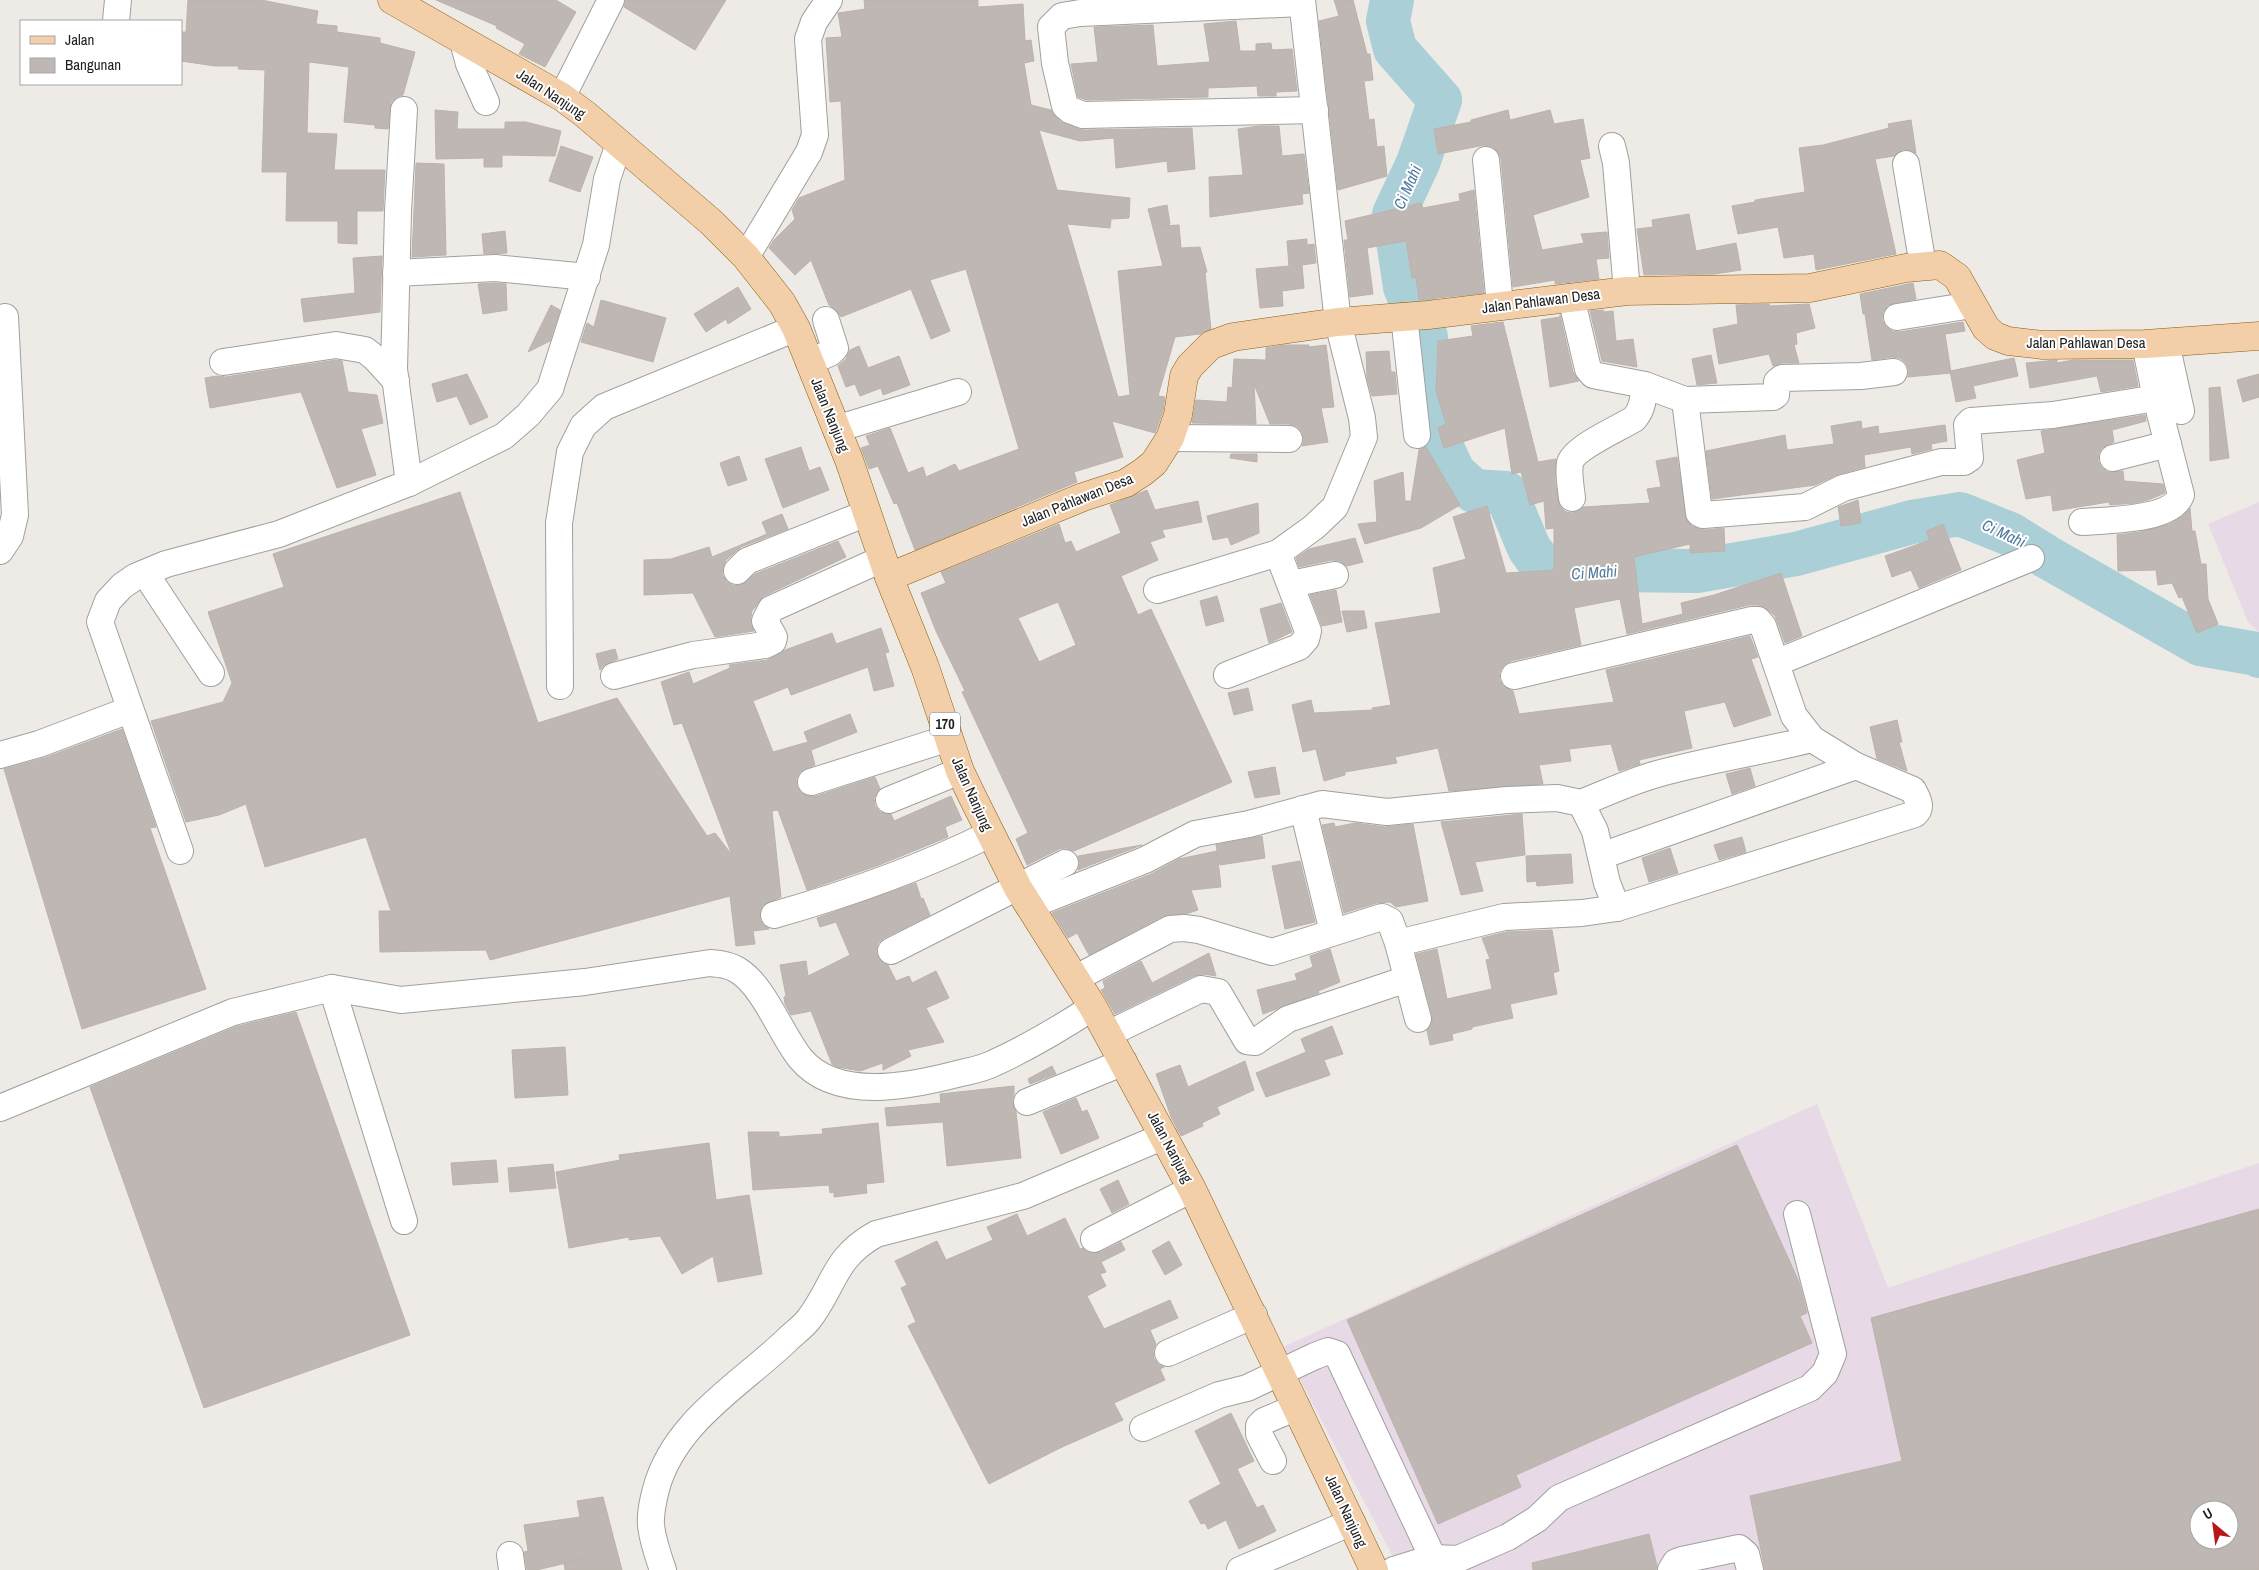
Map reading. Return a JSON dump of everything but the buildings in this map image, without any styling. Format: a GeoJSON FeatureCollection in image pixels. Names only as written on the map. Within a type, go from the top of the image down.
{"type":"FeatureCollection","features":[{"type":"Feature","properties":{"kind":"main road","name":"Jalan Nanjung"},"geometry":{"type":"LineString","coordinates":[[392,0],[562,97],[586,115],[711,222],[746,257],[782,303],[796,328],[836,429],[886,568],[925,668],[960,771],[990,834],[1024,897],[1076,978],[1124,1062],[1192,1189],[1254,1315],[1374,1570]]}},
{"type":"Feature","properties":{"kind":"main road","name":"Jalan Pahlawan Desa"},"geometry":{"type":"LineString","coordinates":[[886,568],[1083,496],[1126,483],[1154,462],[1170,438],[1178,415],[1184,376],[1202,352],[1211,345],[1232,337],[1338,322],[1627,291],[1810,288],[1923,266],[1940,265],[1958,277],[1986,328],[1995,336],[2008,341],[2042,345],[2156,343],[2259,336]]}},
{"type":"Feature","properties":{"kind":"street"},"geometry":{"type":"LineString","coordinates":[[116,20],[118,0]]}},
{"type":"Feature","properties":{"kind":"street"},"geometry":{"type":"LineString","coordinates":[[562,97],[611,0]]}},
{"type":"Feature","properties":{"kind":"street"},"geometry":{"type":"LineString","coordinates":[[746,257],[808,152],[816,135],[808,39],[814,22],[829,0]]}},
{"type":"Feature","properties":{"kind":"street"},"geometry":{"type":"LineString","coordinates":[[1156,590],[1278,553],[1314,527],[1335,508],[1364,437],[1362,418],[1338,322],[1315,110],[1302,2],[1080,13],[1062,16],[1051,27],[1055,63],[1065,106],[1083,115],[1315,110]]}},
{"type":"Feature","properties":{"kind":"street"},"geometry":{"type":"LineString","coordinates":[[463,40],[469,64],[486,102]]}},
{"type":"Feature","properties":{"kind":"street"},"geometry":{"type":"LineString","coordinates":[[404,110],[396,273],[394,368],[409,483]]}},
{"type":"Feature","properties":{"kind":"street"},"geometry":{"type":"LineString","coordinates":[[180,851],[129,710],[100,622],[112,597],[135,576],[166,564],[279,534],[409,483],[504,436],[541,402],[550,389],[587,277],[596,245],[607,179],[619,144]]}},
{"type":"Feature","properties":{"kind":"street"},"geometry":{"type":"LineString","coordinates":[[1612,146],[1616,163],[1627,291]]}},
{"type":"Feature","properties":{"kind":"street"},"geometry":{"type":"LineString","coordinates":[[1486,160],[1500,305]]}},
{"type":"Feature","properties":{"kind":"street"},"geometry":{"type":"LineString","coordinates":[[1906,164],[1923,266]]}},
{"type":"Feature","properties":{"kind":"street"},"geometry":{"type":"LineString","coordinates":[[396,273],[495,268],[587,277]]}},
{"type":"Feature","properties":{"kind":"street"},"geometry":{"type":"LineString","coordinates":[[1572,297],[1589,371],[1593,375],[1645,385],[1685,400],[1773,398],[1776,395],[1777,382],[1782,378],[1861,376],[1894,372]]}},
{"type":"Feature","properties":{"kind":"street"},"geometry":{"type":"LineString","coordinates":[[1897,317],[1972,305]]}},
{"type":"Feature","properties":{"kind":"street"},"geometry":{"type":"LineString","coordinates":[[1415,315],[1417,435]]}},
{"type":"Feature","properties":{"kind":"street"},"geometry":{"type":"LineString","coordinates":[[0,551],[10,536],[15,515],[5,316]]}},
{"type":"Feature","properties":{"kind":"street"},"geometry":{"type":"LineString","coordinates":[[809,362],[830,353],[835,348],[826,320]]}},
{"type":"Feature","properties":{"kind":"street"},"geometry":{"type":"LineString","coordinates":[[560,686],[559,524],[570,452],[583,426],[604,407],[796,328]]}},
{"type":"Feature","properties":{"kind":"street"},"geometry":{"type":"LineString","coordinates":[[2082,522],[2152,515],[2176,503],[2181,495],[2156,398],[2156,343]]}},
{"type":"Feature","properties":{"kind":"street"},"geometry":{"type":"LineString","coordinates":[[2156,343],[2181,411]]}},
{"type":"Feature","properties":{"kind":"street"},"geometry":{"type":"LineString","coordinates":[[223,362],[336,345],[365,350],[396,381]]}},
{"type":"Feature","properties":{"kind":"street"},"geometry":{"type":"LineString","coordinates":[[1572,498],[1570,464],[1574,455],[1582,448],[1634,419],[1642,406],[1645,385]]}},
{"type":"Feature","properties":{"kind":"street"},"geometry":{"type":"LineString","coordinates":[[836,429],[958,392]]}},
{"type":"Feature","properties":{"kind":"street"},"geometry":{"type":"LineString","coordinates":[[1685,400],[1700,513],[1703,515],[1805,507],[1843,488],[1942,462],[1964,462],[1970,458],[1967,425],[1971,421],[2053,415],[2156,398]]}},
{"type":"Feature","properties":{"kind":"street"},"geometry":{"type":"LineString","coordinates":[[1170,438],[1289,439]]}},
{"type":"Feature","properties":{"kind":"street"},"geometry":{"type":"LineString","coordinates":[[2113,458],[2168,444]]}},
{"type":"Feature","properties":{"kind":"street"},"geometry":{"type":"LineString","coordinates":[[737,570],[747,561],[867,513]]}},
{"type":"Feature","properties":{"kind":"street"},"geometry":{"type":"LineString","coordinates":[[1227,675],[1299,647],[1306,639],[1308,631],[1278,553]]}},
{"type":"Feature","properties":{"kind":"street"},"geometry":{"type":"LineString","coordinates":[[1776,663],[2031,558]]}},
{"type":"Feature","properties":{"kind":"street"},"geometry":{"type":"LineString","coordinates":[[614,676],[693,656],[765,645],[773,641],[774,637],[765,621],[771,609],[886,568]]}},
{"type":"Feature","properties":{"kind":"street"},"geometry":{"type":"LineString","coordinates":[[145,573],[211,673]]}},
{"type":"Feature","properties":{"kind":"street"},"geometry":{"type":"LineString","coordinates":[[1291,584],[1335,575]]}},
{"type":"Feature","properties":{"kind":"street"},"geometry":{"type":"LineString","coordinates":[[1398,943],[1504,917],[1582,913],[1617,908],[1906,817],[1919,810],[1920,807],[1913,790],[1856,766],[1812,739],[1794,716],[1763,626],[1758,620],[1514,676]]}},
{"type":"Feature","properties":{"kind":"street"},"geometry":{"type":"LineString","coordinates":[[0,755],[39,744],[129,710]]}},
{"type":"Feature","properties":{"kind":"street"},"geometry":{"type":"LineString","coordinates":[[811,782],[950,738]]}},
{"type":"Feature","properties":{"kind":"street"},"geometry":{"type":"LineString","coordinates":[[891,951],[1024,897],[1146,860],[1195,834],[1249,824],[1322,804],[1387,812],[1507,800],[1556,798],[1581,803],[1655,775],[1719,758],[1764,751],[1812,739]]}},
{"type":"Feature","properties":{"kind":"street"},"geometry":{"type":"LineString","coordinates":[[1601,856],[1856,766]]}},
{"type":"Feature","properties":{"kind":"street"},"geometry":{"type":"LineString","coordinates":[[889,800],[960,771]]}},
{"type":"Feature","properties":{"kind":"street"},"geometry":{"type":"LineString","coordinates":[[1581,803],[1595,831],[1607,883],[1617,908]]}},
{"type":"Feature","properties":{"kind":"street"},"geometry":{"type":"LineString","coordinates":[[1303,809],[1333,932]]}},
{"type":"Feature","properties":{"kind":"street"},"geometry":{"type":"LineString","coordinates":[[774,915],[829,899],[916,868],[990,834]]}},
{"type":"Feature","properties":{"kind":"street"},"geometry":{"type":"LineString","coordinates":[[1024,897],[1065,863]]}},
{"type":"Feature","properties":{"kind":"street"},"geometry":{"type":"LineString","coordinates":[[1076,978],[1170,929],[1200,930],[1272,952],[1382,917],[1390,921],[1398,943],[1418,1019]]}},
{"type":"Feature","properties":{"kind":"street"},"geometry":{"type":"LineString","coordinates":[[0,1108],[233,1012],[332,988],[401,1000],[585,982],[710,963],[725,965],[741,972],[752,983],[796,1052],[808,1066],[834,1080],[868,1087],[888,1087],[925,1082],[992,1064],[1052,1033],[1092,1007]]}},
{"type":"Feature","properties":{"kind":"street"},"geometry":{"type":"LineString","coordinates":[[1108,1034],[1201,989],[1218,992],[1248,1041],[1255,1042],[1288,1019],[1408,980]]}},
{"type":"Feature","properties":{"kind":"street"},"geometry":{"type":"LineString","coordinates":[[332,988],[404,1221]]}},
{"type":"Feature","properties":{"kind":"street"},"geometry":{"type":"LineString","coordinates":[[1027,1102],[1124,1062]]}},
{"type":"Feature","properties":{"kind":"street"},"geometry":{"type":"LineString","coordinates":[[663,1570],[653,1538],[651,1514],[659,1479],[679,1440],[714,1403],[773,1353],[809,1319],[844,1259],[861,1242],[876,1234],[1023,1196],[1164,1136]]}},
{"type":"Feature","properties":{"kind":"street"},"geometry":{"type":"LineString","coordinates":[[1094,1239],[1192,1189]]}},
{"type":"Feature","properties":{"kind":"street"},"geometry":{"type":"LineString","coordinates":[[1394,1570],[1433,1558],[1458,1559],[1508,1537],[1537,1519],[1559,1498],[1810,1388],[1825,1372],[1833,1354],[1797,1214]]}},
{"type":"Feature","properties":{"kind":"street"},"geometry":{"type":"LineString","coordinates":[[1168,1353],[1254,1315]]}},
{"type":"Feature","properties":{"kind":"street"},"geometry":{"type":"LineString","coordinates":[[1143,1428],[1219,1395],[1247,1388],[1315,1356],[1328,1352],[1337,1354],[1433,1558]]}},
{"type":"Feature","properties":{"kind":"street"},"geometry":{"type":"LineString","coordinates":[[1273,1461],[1259,1434],[1259,1426],[1264,1421],[1297,1407]]}},
{"type":"Feature","properties":{"kind":"street"},"geometry":{"type":"LineString","coordinates":[[1240,1570],[1352,1522]]}},
{"type":"Feature","properties":{"kind":"street"},"geometry":{"type":"LineString","coordinates":[[1672,1570],[1676,1562],[1682,1560],[1739,1548],[1746,1554],[1750,1570]]}},
{"type":"Feature","properties":{"kind":"shaded area"},"geometry":{"type":"Polygon","coordinates":[[[2259,502],[2259,632],[2248,622],[2208,524],[2259,502]]]}},
{"type":"Feature","properties":{"kind":"shaded area"},"geometry":{"type":"Polygon","coordinates":[[[1817,1104],[1888,1288],[2259,1163],[2259,1570],[1400,1570],[1283,1347],[1817,1104]]]}},
{"type":"Feature","properties":{"kind":"waterway","name":"Ci Mahi"},"geometry":{"type":"LineString","coordinates":[[1392,0],[1388,21],[1395,49],[1440,100],[1418,163],[1394,214],[1405,287],[1426,337],[1431,424],[1454,473],[1474,491],[1506,493],[1529,548],[1544,569],[1568,576],[1608,570],[1697,571],[1796,554],[1912,522],[1960,514],[2010,534],[2200,644],[2257,654],[2259,656]]}}]}
